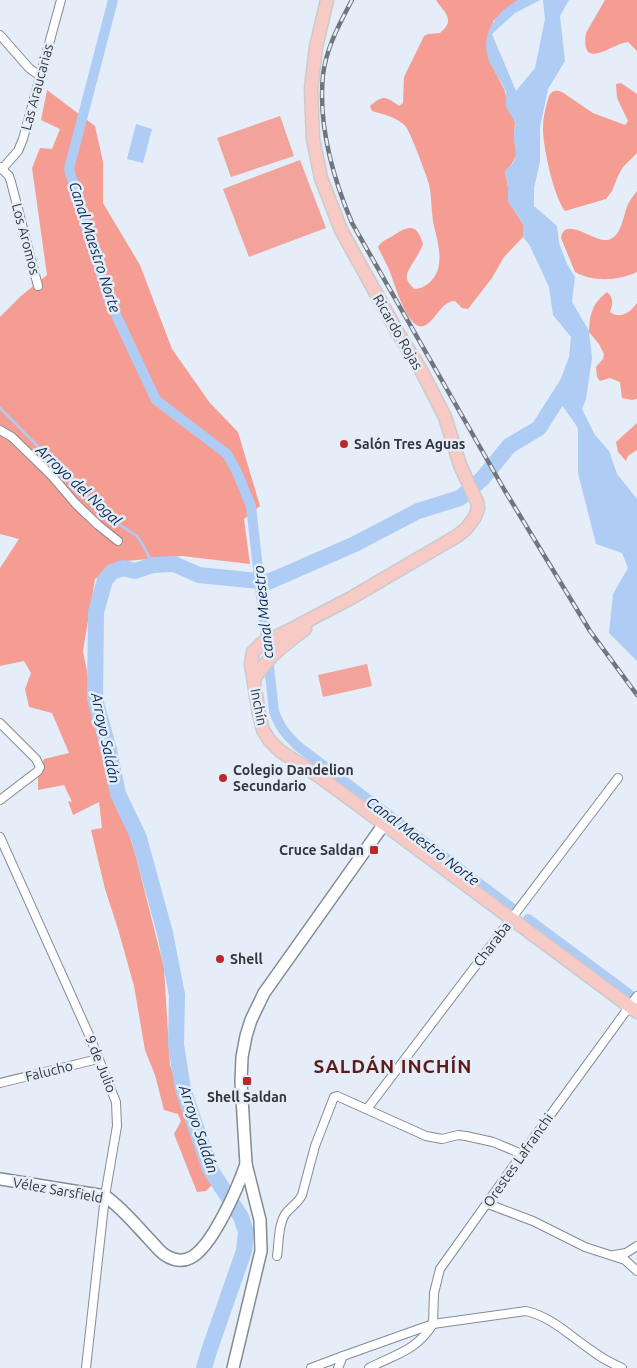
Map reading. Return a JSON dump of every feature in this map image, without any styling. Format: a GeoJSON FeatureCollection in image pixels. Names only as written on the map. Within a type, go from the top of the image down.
{"type":"FeatureCollection","features":[{"type":"Feature","properties":{"kind":"main road","name":"Ricardo Rojas"},"geometry":{"type":"LineString","coordinates":[[254,680],[265,662],[309,626],[351,598],[462,533],[477,512],[477,502],[464,475],[445,417],[421,370],[340,230],[321,178],[313,139],[311,89],[316,47],[327,0]]}},
{"type":"Feature","properties":{"kind":"main road","name":"Inchín"},"geometry":{"type":"LineString","coordinates":[[254,680],[261,724],[266,736],[274,746],[634,1005]]}},
{"type":"Feature","properties":{"kind":"main road"},"geometry":{"type":"LineString","coordinates":[[232,1368],[261,1251],[260,1220],[246,1164],[241,1082],[242,1057],[251,1020],[264,993],[384,824]]}},
{"type":"Feature","properties":{"kind":"main road","name":"Vélez Sarsfield"},"geometry":{"type":"LineString","coordinates":[[0,1179],[106,1196],[164,1254],[173,1260],[182,1261],[196,1255],[220,1221],[237,1189],[246,1164]]}},
{"type":"Feature","properties":{"kind":"main road"},"geometry":{"type":"LineString","coordinates":[[237,1189],[241,1185],[246,1186],[254,1194]]}},
{"type":"Feature","properties":{"kind":"street","name":"Las Araucarias"},"geometry":{"type":"LineString","coordinates":[[1,168],[18,151],[61,0]]}},
{"type":"Feature","properties":{"kind":"street"},"geometry":{"type":"LineString","coordinates":[[0,35],[29,68],[40,76]]}},
{"type":"Feature","properties":{"kind":"street"},"geometry":{"type":"LineString","coordinates":[[0,182],[9,176],[1,168]]}},
{"type":"Feature","properties":{"kind":"street","name":"Los Aromos"},"geometry":{"type":"LineString","coordinates":[[9,176],[38,286]]}},
{"type":"Feature","properties":{"kind":"street"},"geometry":{"type":"LineString","coordinates":[[0,430],[12,437],[52,476],[76,504],[118,541]]}},
{"type":"Feature","properties":{"kind":"street"},"geometry":{"type":"LineString","coordinates":[[0,723],[36,759],[40,767],[38,771],[0,800]]}},
{"type":"Feature","properties":{"kind":"street","name":"Charaba"},"geometry":{"type":"LineString","coordinates":[[367,1109],[618,778]]}},
{"type":"Feature","properties":{"kind":"street","name":"9 de Julio"},"geometry":{"type":"LineString","coordinates":[[0,837],[90,1037],[112,1089],[117,1112],[117,1126],[106,1196],[86,1368]]}},
{"type":"Feature","properties":{"kind":"street","name":"Orestes Lafranchi"},"geometry":{"type":"LineString","coordinates":[[432,1324],[432,1307],[438,1274],[522,1154],[634,1005]]}},
{"type":"Feature","properties":{"kind":"street","name":"Falucho"},"geometry":{"type":"LineString","coordinates":[[0,1083],[98,1059]]}},
{"type":"Feature","properties":{"kind":"street"},"geometry":{"type":"LineString","coordinates":[[277,1256],[285,1215],[299,1202],[302,1196],[315,1146],[334,1098],[337,1096],[426,1136],[442,1139],[458,1135],[466,1136],[492,1142],[522,1154]]}},
{"type":"Feature","properties":{"kind":"street"},"geometry":{"type":"LineString","coordinates":[[488,1204],[533,1221],[585,1247],[614,1255],[625,1260],[637,1271]]}},
{"type":"Feature","properties":{"kind":"street"},"geometry":{"type":"LineString","coordinates":[[614,1255],[626,1253],[637,1246]]}},
{"type":"Feature","properties":{"kind":"street"},"geometry":{"type":"LineString","coordinates":[[310,1368],[432,1324],[526,1311],[535,1313],[566,1331],[601,1357],[622,1368]]}},
{"type":"Feature","properties":{"kind":"street"},"geometry":{"type":"LineString","coordinates":[[369,1368],[418,1343],[426,1335],[432,1324]]}},
{"type":"Feature","properties":{"kind":"street"},"geometry":{"type":"LineString","coordinates":[[338,1368],[343,1356]]}},
{"type":"Feature","properties":{"kind":"shaded area"},"geometry":{"type":"Polygon","coordinates":[[[436,0],[518,0],[493,21],[489,60],[504,89],[507,99],[506,105],[515,122],[514,138],[517,154],[505,171],[508,201],[523,224],[523,237],[504,257],[492,278],[468,309],[462,308],[455,301],[450,302],[430,322],[420,326],[414,323],[408,316],[378,247],[404,229],[412,228],[421,237],[423,244],[408,272],[407,279],[414,289],[423,287],[431,281],[438,269],[439,255],[429,184],[406,127],[395,119],[372,111],[370,106],[384,98],[399,106],[403,103],[404,77],[424,36],[440,33],[447,24],[447,16],[436,0]]]}},
{"type":"Feature","properties":{"kind":"shaded area"},"geometry":{"type":"Polygon","coordinates":[[[605,0],[637,0],[637,51],[628,42],[599,53],[593,54],[588,51],[585,45],[586,33],[605,0]]]}},
{"type":"Feature","properties":{"kind":"shaded area"},"geometry":{"type":"Polygon","coordinates":[[[621,83],[637,94],[637,153],[623,167],[612,191],[606,199],[565,211],[553,183],[544,145],[543,120],[549,97],[553,91],[562,92],[593,113],[625,125],[628,121],[617,98],[616,84],[621,83]]]}},
{"type":"Feature","properties":{"kind":"shaded area"},"geometry":{"type":"Polygon","coordinates":[[[47,90],[95,126],[103,162],[103,203],[140,265],[172,349],[210,403],[238,432],[260,506],[244,519],[250,564],[182,556],[126,561],[95,579],[83,651],[103,753],[135,853],[164,968],[170,1065],[215,1182],[206,1191],[197,1192],[174,1134],[181,1121],[178,1114],[164,1110],[155,1075],[145,1050],[134,986],[105,889],[91,830],[102,828],[99,802],[73,815],[68,801],[72,802],[64,785],[38,790],[38,775],[44,759],[69,753],[52,713],[29,707],[25,689],[31,673],[24,661],[0,666],[0,568],[19,539],[0,534],[0,317],[21,296],[47,275],[32,168],[40,148],[52,149],[60,129],[41,120],[47,90]]]}},
{"type":"Feature","properties":{"kind":"shaded area"},"geometry":{"type":"Polygon","coordinates":[[[280,116],[294,156],[231,177],[217,138],[280,116]]]}},
{"type":"Feature","properties":{"kind":"shaded area"},"geometry":{"type":"Polygon","coordinates":[[[300,160],[326,228],[249,257],[223,189],[300,160]]]}},
{"type":"Feature","properties":{"kind":"shaded area"},"geometry":{"type":"Polygon","coordinates":[[[637,191],[637,272],[614,279],[598,279],[575,272],[561,238],[563,232],[573,229],[601,240],[612,238],[619,231],[628,204],[637,191]]]}},
{"type":"Feature","properties":{"kind":"shaded area"},"geometry":{"type":"Polygon","coordinates":[[[607,292],[612,301],[610,312],[614,314],[625,314],[637,303],[637,399],[622,398],[620,382],[610,378],[600,381],[597,377],[596,367],[603,359],[604,354],[599,344],[589,332],[590,319],[595,305],[607,292]]]}},
{"type":"Feature","properties":{"kind":"shaded area"},"geometry":{"type":"Polygon","coordinates":[[[637,423],[637,450],[628,456],[626,461],[618,452],[616,442],[637,423]]]}},
{"type":"Feature","properties":{"kind":"shaded area"},"geometry":{"type":"Polygon","coordinates":[[[367,664],[372,686],[323,697],[318,675],[367,664]]]}},
{"type":"Feature","properties":{"kind":"water"},"geometry":{"type":"Polygon","coordinates":[[[518,0],[540,0],[515,13],[492,34],[516,91],[535,68],[545,19],[543,0],[569,0],[560,16],[565,61],[548,89],[540,127],[540,162],[534,188],[534,206],[557,226],[559,243],[567,264],[575,277],[572,302],[589,331],[592,358],[586,399],[582,409],[595,435],[609,451],[617,474],[637,499],[637,661],[609,633],[613,594],[628,568],[622,553],[596,544],[578,473],[578,428],[555,395],[569,357],[571,337],[553,315],[549,287],[530,246],[523,237],[523,224],[508,201],[505,171],[513,163],[516,156],[515,122],[506,105],[505,90],[490,63],[486,43],[491,26],[496,18],[518,0]]]}},
{"type":"Feature","properties":{"kind":"water"},"geometry":{"type":"Polygon","coordinates":[[[136,124],[152,129],[143,163],[127,159],[136,124]]]}},
{"type":"Feature","properties":{"kind":"waterway","name":"Canal Maestro Norte"},"geometry":{"type":"LineString","coordinates":[[113,0],[69,169],[109,300],[156,400],[227,454],[251,506],[274,711],[278,722],[299,747],[512,908]]}},
{"type":"Feature","properties":{"kind":"waterway","name":"Arroyo Saldán"},"geometry":{"type":"LineString","coordinates":[[204,1368],[244,1251],[246,1232],[241,1217],[210,1169],[183,1089],[176,1045],[177,995],[165,933],[139,838],[118,794],[109,750],[95,699],[96,612],[105,580],[112,572],[123,568],[135,571],[153,565],[174,564],[199,575],[268,582],[355,544],[418,511],[460,498],[482,479],[509,446],[539,428],[569,381]]}},
{"type":"Feature","properties":{"kind":"waterway","name":"Arroyo del Nogal"},"geometry":{"type":"LineString","coordinates":[[0,408],[87,496],[114,521],[137,536],[153,565]]}},
{"type":"Feature","properties":{"kind":"waterway","name":"Canal Maestro Norte"},"geometry":{"type":"LineString","coordinates":[[528,919],[629,994]]}},
{"type":"Feature","properties":{"kind":"railway"},"geometry":{"type":"LineString","coordinates":[[352,0],[327,55],[322,94],[328,150],[345,206],[352,223],[505,491],[590,631],[637,695]]}},
{"type":"Feature","properties":{"kind":"place","name":"Salón Tres Aguas"},"geometry":{"type":"Point","coordinates":[344,444]}},
{"type":"Feature","properties":{"kind":"place","name":"Colegio Dandelion Secundario"},"geometry":{"type":"Point","coordinates":[223,778]}},
{"type":"Feature","properties":{"kind":"place","name":"Cruce Saldan"},"geometry":{"type":"Point","coordinates":[374,850]}},
{"type":"Feature","properties":{"kind":"place","name":"Shell"},"geometry":{"type":"Point","coordinates":[220,959]}},
{"type":"Feature","properties":{"kind":"place","name":"Shell Saldan"},"geometry":{"type":"Point","coordinates":[247,1081]}},
{"type":"Feature","properties":{"kind":"district","name":"SALDÁN INCHÍN"},"geometry":{"type":"Point","coordinates":[393,1066]}},
{"type":"Feature","properties":{"kind":"water label","name":"canal Maestro"},"geometry":{"type":"Point","coordinates":[263,612]}}]}
